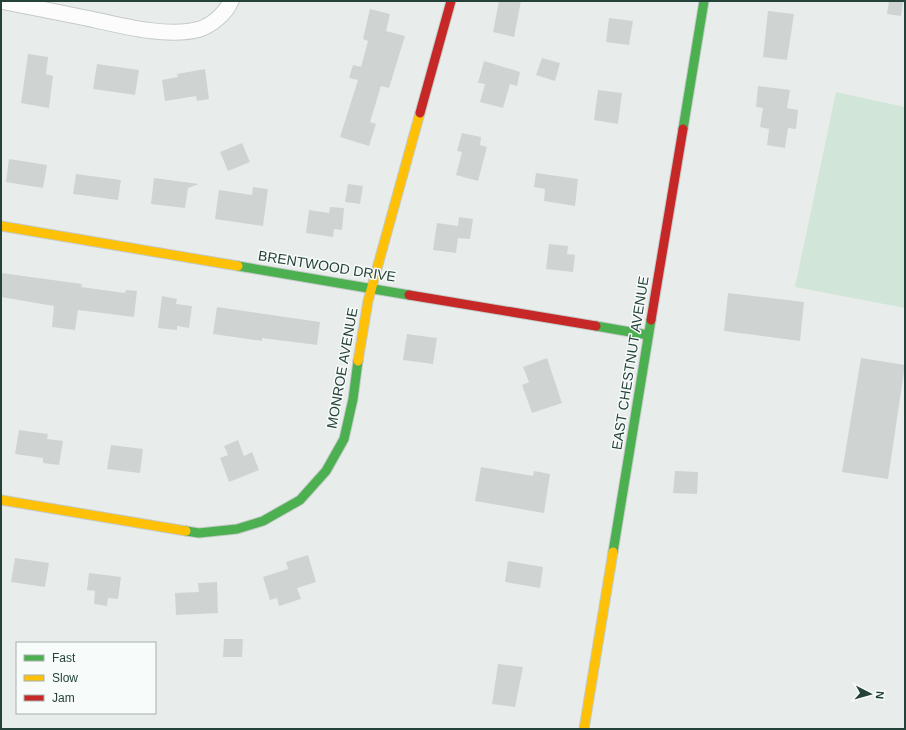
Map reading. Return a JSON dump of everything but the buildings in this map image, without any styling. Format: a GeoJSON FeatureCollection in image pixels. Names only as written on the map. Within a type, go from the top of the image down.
{"type":"FeatureCollection","features":[{"type":"Feature","properties":{"kind":"street"},"geometry":{"type":"LineString","coordinates":[[1,1],[143,30],[182,32],[200,29],[213,22],[224,12],[231,1]]}},
{"type":"Feature","properties":{"kind":"street","name":"MONROE AVENUE"},"geometry":{"type":"LineString","coordinates":[[1,500],[199,533],[237,529],[263,521],[300,500],[326,470],[344,440],[353,399],[362,328],[451,1]]}},
{"type":"Feature","properties":{"kind":"street","name":"EAST CHESTNUT AVENUE"},"geometry":{"type":"LineString","coordinates":[[584,729],[704,1]]}},
{"type":"Feature","properties":{"kind":"street","name":"BRENTWOOD DRIVE"},"geometry":{"type":"LineString","coordinates":[[1,226],[648,335]]}},
{"type":"Feature","properties":{"kind":"green space"},"geometry":{"type":"Polygon","coordinates":[[[836,92],[905,107],[905,308],[795,287],[836,92]]]}},
{"type":"Feature","properties":{"kind":"traffic: fast"},"geometry":{"type":"LineString","coordinates":[[683,129],[704,1]]}},
{"type":"Feature","properties":{"kind":"traffic: fast"},"geometry":{"type":"LineString","coordinates":[[238,266],[409,295]]}},
{"type":"Feature","properties":{"kind":"traffic: fast"},"geometry":{"type":"LineString","coordinates":[[613,552],[651,320]]}},
{"type":"Feature","properties":{"kind":"traffic: fast"},"geometry":{"type":"LineString","coordinates":[[596,326],[648,335]]}},
{"type":"Feature","properties":{"kind":"traffic: fast"},"geometry":{"type":"LineString","coordinates":[[186,531],[199,533],[237,529],[263,521],[300,500],[326,471],[344,439],[353,399],[358,361]]}},
{"type":"Feature","properties":{"kind":"traffic: slow"},"geometry":{"type":"LineString","coordinates":[[358,361],[368,301],[420,113]]}},
{"type":"Feature","properties":{"kind":"traffic: slow"},"geometry":{"type":"LineString","coordinates":[[1,226],[238,266]]}},
{"type":"Feature","properties":{"kind":"traffic: slow"},"geometry":{"type":"LineString","coordinates":[[1,500],[186,531]]}},
{"type":"Feature","properties":{"kind":"traffic: slow"},"geometry":{"type":"LineString","coordinates":[[584,729],[613,552]]}},
{"type":"Feature","properties":{"kind":"traffic: jam"},"geometry":{"type":"LineString","coordinates":[[420,113],[451,1]]}},
{"type":"Feature","properties":{"kind":"traffic: jam"},"geometry":{"type":"LineString","coordinates":[[651,320],[683,129]]}},
{"type":"Feature","properties":{"kind":"traffic: jam"},"geometry":{"type":"LineString","coordinates":[[409,295],[596,326]]}}]}
